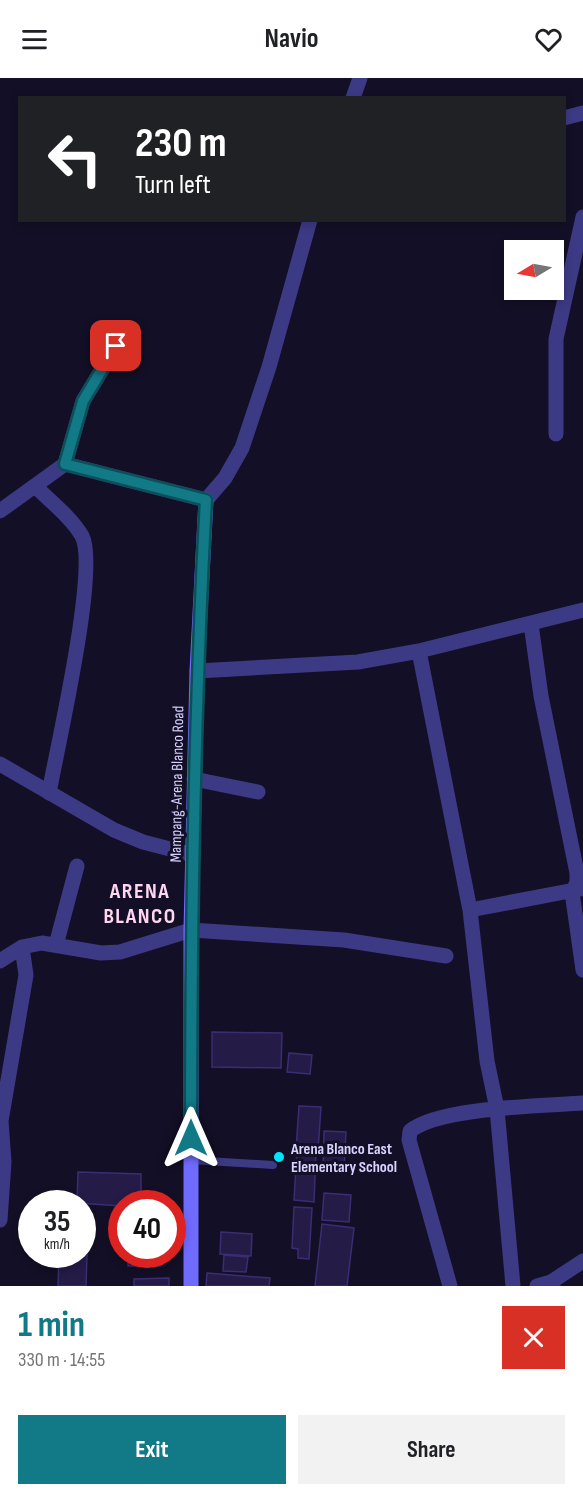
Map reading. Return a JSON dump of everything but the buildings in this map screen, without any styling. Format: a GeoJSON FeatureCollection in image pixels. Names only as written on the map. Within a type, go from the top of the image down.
{"type":"FeatureCollection","features":[{"type":"Feature","properties":{"kind":"street"},"geometry":{"type":"LineString","coordinates":[[354,96],[360,78]]}},
{"type":"Feature","properties":{"kind":"street"},"geometry":{"type":"LineString","coordinates":[[566,117],[583,113]]}},
{"type":"Feature","properties":{"kind":"street"},"geometry":{"type":"LineString","coordinates":[[556,434],[557,329],[583,217]]}},
{"type":"Feature","properties":{"kind":"street"},"geometry":{"type":"LineString","coordinates":[[65,464],[206,500],[225,478],[242,448],[309,222]]}},
{"type":"Feature","properties":{"kind":"street"},"geometry":{"type":"LineString","coordinates":[[0,510],[65,464],[83,401],[126,330]]}},
{"type":"Feature","properties":{"kind":"street"},"geometry":{"type":"LineString","coordinates":[[35,486],[82,537],[87,562],[73,663],[49,792]]}},
{"type":"Feature","properties":{"kind":"street","name":"Mampang-Arena Blanco Road"},"geometry":{"type":"LineString","coordinates":[[191,1286],[191,930],[197,671],[206,500]]}},
{"type":"Feature","properties":{"kind":"street"},"geometry":{"type":"LineString","coordinates":[[197,671],[358,662],[419,651],[583,610]]}},
{"type":"Feature","properties":{"kind":"street"},"geometry":{"type":"LineString","coordinates":[[531,624],[541,696],[577,873],[583,970]]}},
{"type":"Feature","properties":{"kind":"street"},"geometry":{"type":"LineString","coordinates":[[419,651],[470,910],[487,1061],[497,1109],[513,1286]]}},
{"type":"Feature","properties":{"kind":"street"},"geometry":{"type":"LineString","coordinates":[[0,764],[114,830],[143,842],[193,855]]}},
{"type":"Feature","properties":{"kind":"street"},"geometry":{"type":"LineString","coordinates":[[194,779],[258,792]]}},
{"type":"Feature","properties":{"kind":"street"},"geometry":{"type":"LineString","coordinates":[[56,945],[77,866]]}},
{"type":"Feature","properties":{"kind":"street"},"geometry":{"type":"LineString","coordinates":[[470,910],[578,890]]}},
{"type":"Feature","properties":{"kind":"street"},"geometry":{"type":"LineString","coordinates":[[0,961],[22,947],[42,943],[101,953],[120,952],[191,930],[344,940],[446,956]]}},
{"type":"Feature","properties":{"kind":"street"},"geometry":{"type":"LineString","coordinates":[[0,1220],[4,1162],[1,1121],[26,975],[22,947]]}},
{"type":"Feature","properties":{"kind":"street"},"geometry":{"type":"LineString","coordinates":[[450,1286],[409,1140],[411,1131],[431,1120],[497,1109],[583,1103]]}},
{"type":"Feature","properties":{"kind":"street"},"geometry":{"type":"LineString","coordinates":[[547,1285],[583,1261]]}},
{"type":"Feature","properties":{"kind":"lane"},"geometry":{"type":"LineString","coordinates":[[191,1160],[273,1165]]}},
{"type":"Feature","properties":{"kind":"place","name":"Arena Blanco East Elementary School"},"geometry":{"type":"Point","coordinates":[279,1157]}},
{"type":"Feature","properties":{"kind":"district","name":"ARENA BLANCO"},"geometry":{"type":"Point","coordinates":[140,902]}},
{"type":"Feature","properties":{"kind":"route"},"geometry":{"type":"LineString","coordinates":[[116,346],[83,401],[65,464],[206,500],[195,728],[191,930],[191,1138]]}}]}
